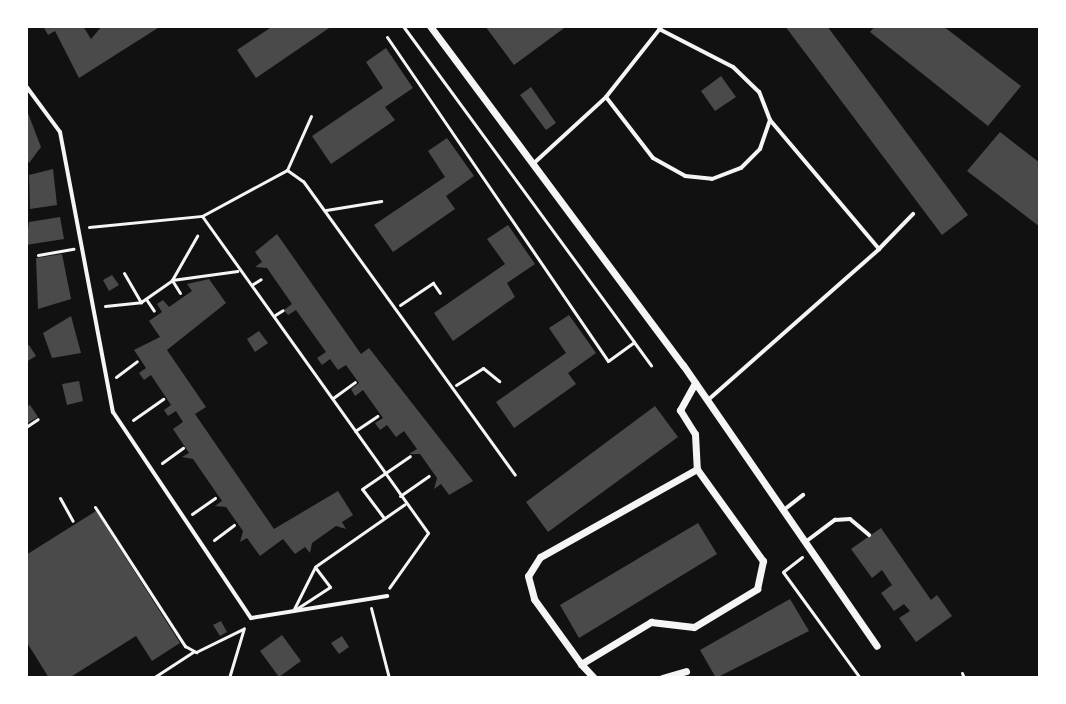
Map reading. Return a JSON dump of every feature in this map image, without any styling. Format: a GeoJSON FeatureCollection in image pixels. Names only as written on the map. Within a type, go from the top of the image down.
{"type":"FeatureCollection","features":[{"type":"Feature","properties":{"kind":"street"},"geometry":{"type":"LineString","coordinates":[[430,26],[708,400],[808,540],[877,646]]}},
{"type":"Feature","properties":{"kind":"street"},"geometry":{"type":"LineString","coordinates":[[581,664],[651,622],[694,627],[757,589],[763,561],[697,469],[695,434],[680,410],[695,383]]}},
{"type":"Feature","properties":{"kind":"street"},"geometry":{"type":"LineString","coordinates":[[594,678],[534,599],[528,576],[540,557],[697,469]]}},
{"type":"Feature","properties":{"kind":"street"},"geometry":{"type":"LineString","coordinates":[[662,678],[686,671]]}},
{"type":"Feature","properties":{"kind":"lane"},"geometry":{"type":"LineString","coordinates":[[533,164],[606,97],[660,28],[733,67],[759,92],[770,120],[879,249]]}},
{"type":"Feature","properties":{"kind":"lane"},"geometry":{"type":"LineString","coordinates":[[26,86],[60,132],[113,412],[251,618],[387,596]]}},
{"type":"Feature","properties":{"kind":"lane"},"geometry":{"type":"LineString","coordinates":[[606,97],[653,158],[685,176],[712,179],[741,168],[760,149],[770,120]]}},
{"type":"Feature","properties":{"kind":"lane"},"geometry":{"type":"LineString","coordinates":[[708,400],[879,249],[913,214]]}},
{"type":"Feature","properties":{"kind":"lane"},"geometry":{"type":"LineString","coordinates":[[785,509],[803,495]]}},
{"type":"Feature","properties":{"kind":"lane"},"geometry":{"type":"LineString","coordinates":[[808,540],[835,520],[850,519],[869,535]]}},
{"type":"Feature","properties":{"kind":"path"},"geometry":{"type":"LineString","coordinates":[[403,26],[651,365]]}},
{"type":"Feature","properties":{"kind":"path"},"geometry":{"type":"LineString","coordinates":[[387,37],[608,361],[634,342]]}},
{"type":"Feature","properties":{"kind":"path"},"geometry":{"type":"LineString","coordinates":[[89,227],[202,216],[287,170],[311,116]]}},
{"type":"Feature","properties":{"kind":"path"},"geometry":{"type":"LineString","coordinates":[[287,170],[326,210],[398,306],[456,385],[515,475]]}},
{"type":"Feature","properties":{"kind":"path"},"geometry":{"type":"LineString","coordinates":[[326,210],[381,201]]}},
{"type":"Feature","properties":{"kind":"path"},"geometry":{"type":"LineString","coordinates":[[202,216],[428,533],[387,596]]}},
{"type":"Feature","properties":{"kind":"path"},"geometry":{"type":"LineString","coordinates":[[101,307],[144,300],[172,280],[197,236]]}},
{"type":"Feature","properties":{"kind":"path"},"geometry":{"type":"LineString","coordinates":[[38,255],[81,248]]}},
{"type":"Feature","properties":{"kind":"path"},"geometry":{"type":"LineString","coordinates":[[172,280],[237,271]]}},
{"type":"Feature","properties":{"kind":"path"},"geometry":{"type":"LineString","coordinates":[[124,273],[154,311]]}},
{"type":"Feature","properties":{"kind":"path"},"geometry":{"type":"LineString","coordinates":[[253,284],[261,279]]}},
{"type":"Feature","properties":{"kind":"path"},"geometry":{"type":"LineString","coordinates":[[172,280],[180,293]]}},
{"type":"Feature","properties":{"kind":"path"},"geometry":{"type":"LineString","coordinates":[[398,306],[433,283],[440,293]]}},
{"type":"Feature","properties":{"kind":"path"},"geometry":{"type":"LineString","coordinates":[[275,315],[283,310]]}},
{"type":"Feature","properties":{"kind":"path"},"geometry":{"type":"LineString","coordinates":[[310,364],[317,360]]}},
{"type":"Feature","properties":{"kind":"path"},"geometry":{"type":"LineString","coordinates":[[113,379],[137,361]]}},
{"type":"Feature","properties":{"kind":"path"},"geometry":{"type":"LineString","coordinates":[[456,385],[483,368],[499,381]]}},
{"type":"Feature","properties":{"kind":"path"},"geometry":{"type":"LineString","coordinates":[[333,398],[355,382]]}},
{"type":"Feature","properties":{"kind":"path"},"geometry":{"type":"LineString","coordinates":[[130,423],[163,399]]}},
{"type":"Feature","properties":{"kind":"path"},"geometry":{"type":"LineString","coordinates":[[355,431],[377,416]]}},
{"type":"Feature","properties":{"kind":"path"},"geometry":{"type":"LineString","coordinates":[[26,427],[38,419]]}},
{"type":"Feature","properties":{"kind":"path"},"geometry":{"type":"LineString","coordinates":[[159,465],[183,448]]}},
{"type":"Feature","properties":{"kind":"path"},"geometry":{"type":"LineString","coordinates":[[384,518],[362,489],[410,456]]}},
{"type":"Feature","properties":{"kind":"path"},"geometry":{"type":"LineString","coordinates":[[400,496],[429,476]]}},
{"type":"Feature","properties":{"kind":"path"},"geometry":{"type":"LineString","coordinates":[[60,498],[73,521]]}},
{"type":"Feature","properties":{"kind":"path"},"geometry":{"type":"LineString","coordinates":[[192,514],[215,498]]}},
{"type":"Feature","properties":{"kind":"path"},"geometry":{"type":"LineString","coordinates":[[315,567],[330,587],[293,611],[315,567],[405,504]]}},
{"type":"Feature","properties":{"kind":"path"},"geometry":{"type":"LineString","coordinates":[[95,507],[193,652]]}},
{"type":"Feature","properties":{"kind":"path"},"geometry":{"type":"LineString","coordinates":[[210,542],[234,525]]}},
{"type":"Feature","properties":{"kind":"path"},"geometry":{"type":"LineString","coordinates":[[813,549],[783,572],[860,678]]}},
{"type":"Feature","properties":{"kind":"path"},"geometry":{"type":"LineString","coordinates":[[369,600],[389,678]]}},
{"type":"Feature","properties":{"kind":"path"},"geometry":{"type":"LineString","coordinates":[[229,678],[243,629],[251,618]]}},
{"type":"Feature","properties":{"kind":"path"},"geometry":{"type":"LineString","coordinates":[[153,678],[193,652],[243,629]]}},
{"type":"Feature","properties":{"kind":"building"},"geometry":{"type":"Polygon","coordinates":[[[43,26],[83,26],[91,39],[102,26],[161,26],[79,78],[55,31],[48,35],[43,26]]]}},
{"type":"Feature","properties":{"kind":"building"},"geometry":{"type":"Polygon","coordinates":[[[273,26],[332,26],[256,78],[237,50],[273,26]]]}},
{"type":"Feature","properties":{"kind":"building"},"geometry":{"type":"Polygon","coordinates":[[[485,26],[567,26],[514,65],[485,26]]]}},
{"type":"Feature","properties":{"kind":"building"},"geometry":{"type":"Polygon","coordinates":[[[785,26],[827,26],[968,215],[942,235],[785,26]]]}},
{"type":"Feature","properties":{"kind":"building"},"geometry":{"type":"Polygon","coordinates":[[[875,26],[943,26],[1021,86],[988,126],[870,32],[875,26]]]}},
{"type":"Feature","properties":{"kind":"building"},"geometry":{"type":"Polygon","coordinates":[[[386,48],[413,88],[385,107],[395,120],[331,164],[312,136],[383,88],[366,62],[386,48]]]}},
{"type":"Feature","properties":{"kind":"building"},"geometry":{"type":"Polygon","coordinates":[[[721,76],[736,97],[715,111],[701,91],[721,76]]]}},
{"type":"Feature","properties":{"kind":"building"},"geometry":{"type":"Polygon","coordinates":[[[531,87],[556,123],[546,130],[520,95],[531,87]]]}},
{"type":"Feature","properties":{"kind":"building"},"geometry":{"type":"Polygon","coordinates":[[[26,108],[41,147],[29,163],[26,158],[26,108]]]}},
{"type":"Feature","properties":{"kind":"building"},"geometry":{"type":"Polygon","coordinates":[[[1000,132],[1040,163],[1040,227],[967,171],[1000,132]]]}},
{"type":"Feature","properties":{"kind":"building"},"geometry":{"type":"Polygon","coordinates":[[[447,138],[474,176],[446,196],[455,209],[393,252],[374,225],[445,177],[428,151],[447,138]]]}},
{"type":"Feature","properties":{"kind":"building"},"geometry":{"type":"Polygon","coordinates":[[[53,169],[57,205],[30,209],[29,175],[53,169]]]}},
{"type":"Feature","properties":{"kind":"building"},"geometry":{"type":"Polygon","coordinates":[[[60,217],[64,239],[26,245],[29,222],[60,217]]]}},
{"type":"Feature","properties":{"kind":"building"},"geometry":{"type":"Polygon","coordinates":[[[508,225],[535,264],[507,283],[515,297],[453,341],[434,313],[505,264],[487,239],[508,225]]]}},
{"type":"Feature","properties":{"kind":"building"},"geometry":{"type":"Polygon","coordinates":[[[277,234],[361,354],[369,348],[473,481],[449,495],[441,484],[434,489],[437,478],[420,454],[409,454],[417,449],[404,431],[396,437],[387,425],[380,430],[375,423],[383,418],[363,390],[355,396],[351,389],[359,383],[346,365],[338,370],[330,359],[322,365],[317,358],[326,352],[296,310],[288,315],[284,310],[292,304],[267,268],[255,267],[262,262],[255,252],[277,234]]]}},
{"type":"Feature","properties":{"kind":"building"},"geometry":{"type":"Polygon","coordinates":[[[62,254],[71,299],[38,309],[36,258],[62,254]]]}},
{"type":"Feature","properties":{"kind":"building"},"geometry":{"type":"Polygon","coordinates":[[[112,275],[119,285],[109,291],[103,280],[112,275]]]}},
{"type":"Feature","properties":{"kind":"building"},"geometry":{"type":"Polygon","coordinates":[[[209,279],[226,303],[167,350],[206,407],[195,414],[274,529],[338,491],[353,515],[342,522],[346,529],[336,526],[312,543],[310,553],[305,547],[295,554],[283,539],[260,556],[247,538],[240,542],[243,531],[226,507],[215,506],[222,501],[193,459],[182,457],[189,453],[173,429],[183,422],[176,411],[168,416],[164,410],[171,405],[151,375],[144,380],[139,373],[146,368],[134,350],[160,337],[149,321],[162,312],[157,304],[163,300],[169,307],[192,291],[187,284],[209,279]]]}},
{"type":"Feature","properties":{"kind":"building"},"geometry":{"type":"Polygon","coordinates":[[[569,315],[596,353],[568,373],[576,384],[514,428],[496,402],[566,353],[549,328],[569,315]]]}},
{"type":"Feature","properties":{"kind":"building"},"geometry":{"type":"Polygon","coordinates":[[[71,316],[81,353],[52,358],[43,333],[71,316]]]}},
{"type":"Feature","properties":{"kind":"building"},"geometry":{"type":"Polygon","coordinates":[[[259,331],[268,343],[255,352],[247,339],[259,331]]]}},
{"type":"Feature","properties":{"kind":"building"},"geometry":{"type":"Polygon","coordinates":[[[29,345],[36,356],[26,362],[26,346],[29,345]]]}},
{"type":"Feature","properties":{"kind":"building"},"geometry":{"type":"Polygon","coordinates":[[[79,381],[83,401],[67,405],[62,384],[79,381]]]}},
{"type":"Feature","properties":{"kind":"building"},"geometry":{"type":"Polygon","coordinates":[[[30,405],[38,417],[26,424],[26,407],[30,405]]]}},
{"type":"Feature","properties":{"kind":"building"},"geometry":{"type":"Polygon","coordinates":[[[655,406],[678,437],[548,532],[526,502],[655,406]]]}},
{"type":"Feature","properties":{"kind":"building"},"geometry":{"type":"Polygon","coordinates":[[[96,511],[180,643],[152,661],[136,636],[69,678],[49,678],[26,641],[26,555],[96,511]]]}},
{"type":"Feature","properties":{"kind":"building"},"geometry":{"type":"Polygon","coordinates":[[[698,523],[717,554],[579,638],[560,605],[698,523]]]}},
{"type":"Feature","properties":{"kind":"building"},"geometry":{"type":"Polygon","coordinates":[[[881,528],[931,600],[937,595],[952,616],[916,642],[899,618],[910,611],[904,604],[894,611],[881,593],[892,585],[882,570],[872,578],[851,549],[881,528]]]}},
{"type":"Feature","properties":{"kind":"building"},"geometry":{"type":"Polygon","coordinates":[[[790,599],[809,631],[716,678],[700,650],[790,599]]]}},
{"type":"Feature","properties":{"kind":"building"},"geometry":{"type":"Polygon","coordinates":[[[221,621],[227,632],[220,636],[213,625],[221,621]]]}},
{"type":"Feature","properties":{"kind":"building"},"geometry":{"type":"Polygon","coordinates":[[[282,635],[301,661],[279,677],[260,651],[282,635]]]}},
{"type":"Feature","properties":{"kind":"building"},"geometry":{"type":"Polygon","coordinates":[[[342,636],[349,647],[339,654],[331,643],[342,636]]]}}]}
